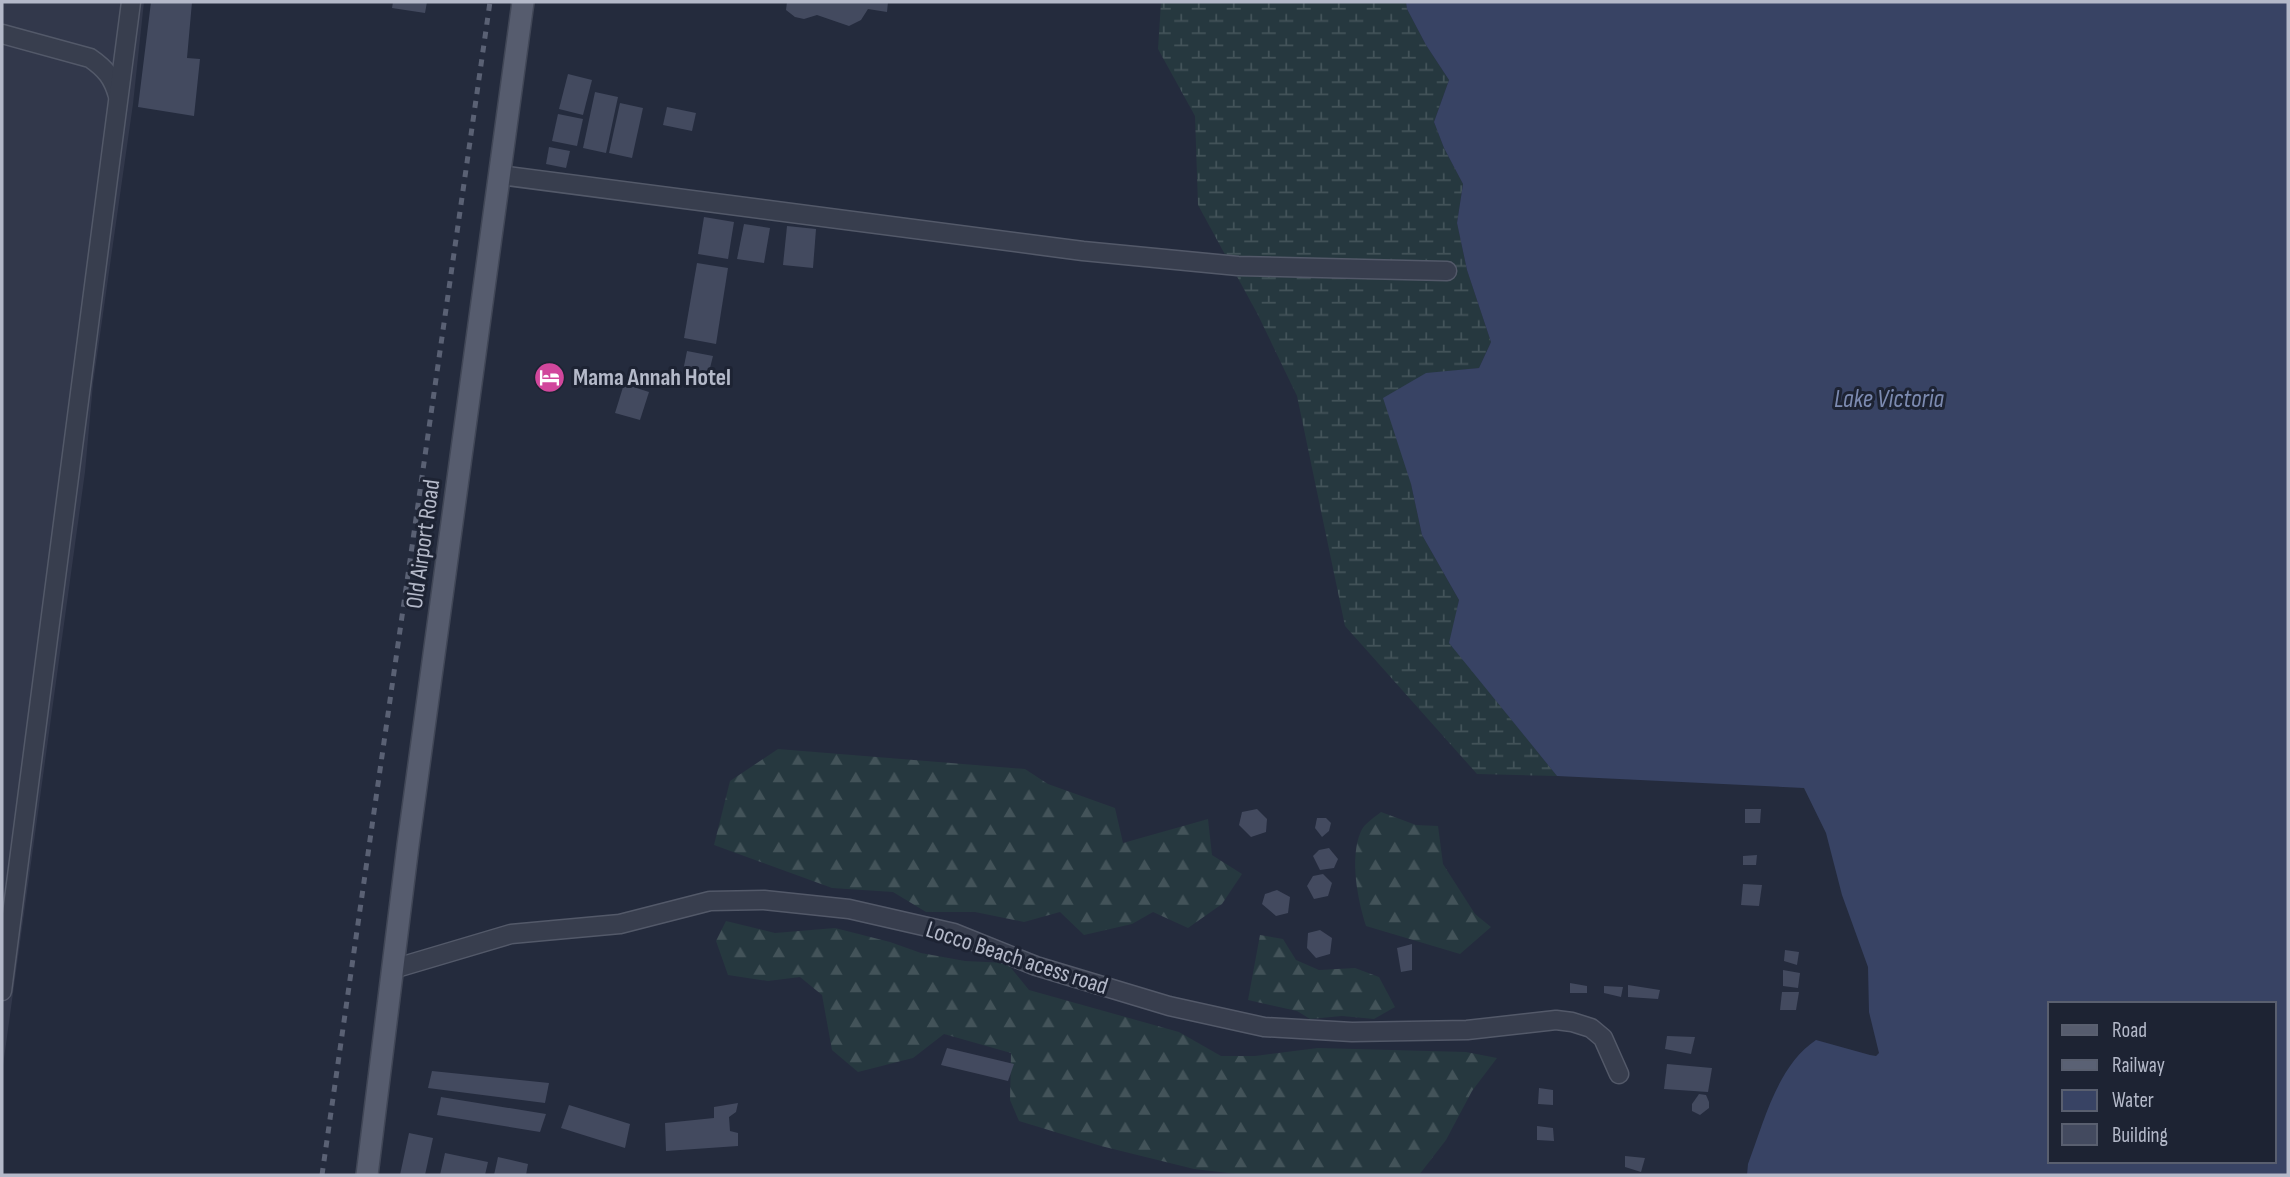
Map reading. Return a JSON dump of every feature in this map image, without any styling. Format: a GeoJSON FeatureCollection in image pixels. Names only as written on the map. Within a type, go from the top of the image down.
{"type":"FeatureCollection","features":[{"type":"Feature","properties":{"kind":"main road","name":"Old Airport Road"},"geometry":{"type":"LineString","coordinates":[[367,1175],[408,845],[523,2]]}},
{"type":"Feature","properties":{"kind":"street"},"geometry":{"type":"LineString","coordinates":[[2,991],[131,2]]}},
{"type":"Feature","properties":{"kind":"street"},"geometry":{"type":"LineString","coordinates":[[2,34],[90,58],[102,66],[113,79],[118,96]]}},
{"type":"Feature","properties":{"kind":"street"},"geometry":{"type":"LineString","coordinates":[[90,58],[112,54],[126,38]]}},
{"type":"Feature","properties":{"kind":"street"},"geometry":{"type":"LineString","coordinates":[[500,175],[1083,251],[1238,266],[1447,271]]}},
{"type":"Feature","properties":{"kind":"street","name":"Locco Beach acess road"},"geometry":{"type":"LineString","coordinates":[[393,969],[510,934],[620,924],[710,901],[764,900],[849,909],[954,933],[1036,966],[1169,1006],[1264,1027],[1365,1032],[1467,1030],[1556,1020],[1572,1022],[1591,1028],[1603,1038],[1619,1074]]}},
{"type":"Feature","properties":{"kind":"shaded area"},"geometry":{"type":"Polygon","coordinates":[[[2,2],[144,2],[133,104],[93,384],[85,472],[2,1073],[2,2]]]}},
{"type":"Feature","properties":{"kind":"green space"},"geometry":{"type":"Polygon","coordinates":[[[1161,2],[1406,2],[1426,45],[1449,80],[1434,122],[1463,184],[1457,223],[1467,270],[1491,342],[1479,368],[1426,374],[1411,484],[1422,535],[1459,600],[1450,643],[1557,776],[1477,774],[1345,626],[1297,396],[1258,315],[1198,205],[1195,116],[1158,49],[1161,2]]]}},
{"type":"Feature","properties":{"kind":"green space"},"geometry":{"type":"Polygon","coordinates":[[[778,749],[1025,769],[1048,784],[1115,808],[1123,843],[1208,819],[1212,855],[1242,874],[1222,904],[1188,928],[1153,912],[1132,924],[1084,935],[1060,912],[1024,922],[975,912],[926,912],[893,892],[832,888],[714,845],[730,781],[778,749]]]}},
{"type":"Feature","properties":{"kind":"green space"},"geometry":{"type":"Polygon","coordinates":[[[1381,812],[1416,825],[1438,826],[1443,864],[1475,914],[1491,927],[1460,954],[1366,926],[1355,866],[1357,842],[1362,828],[1381,812]]]}},
{"type":"Feature","properties":{"kind":"green space"},"geometry":{"type":"Polygon","coordinates":[[[726,921],[775,933],[835,928],[921,953],[965,961],[1007,963],[1029,990],[1179,1032],[1221,1056],[1255,1056],[1318,1048],[1466,1052],[1497,1058],[1472,1091],[1446,1140],[1419,1175],[1245,1175],[1194,1169],[1101,1146],[1019,1121],[1010,1100],[1011,1053],[944,1034],[913,1058],[858,1072],[832,1050],[822,995],[800,977],[768,981],[728,975],[716,941],[726,921]]]}},
{"type":"Feature","properties":{"kind":"green space"},"geometry":{"type":"Polygon","coordinates":[[[1260,935],[1283,939],[1296,960],[1319,970],[1355,968],[1379,977],[1395,1007],[1374,1019],[1342,1016],[1310,1019],[1297,1011],[1248,1000],[1260,935]]]}},
{"type":"Feature","properties":{"kind":"water","name":"Lake Victoria"},"geometry":{"type":"Polygon","coordinates":[[[1406,2],[2288,2],[2288,1175],[1747,1175],[1748,1164],[1773,1096],[1791,1064],[1803,1051],[1816,1040],[1870,1055],[1876,1056],[1879,1053],[1869,1012],[1868,967],[1842,895],[1826,833],[1804,788],[1557,776],[1449,643],[1459,600],[1422,535],[1411,484],[1383,398],[1426,373],[1479,368],[1491,342],[1467,270],[1457,223],[1463,184],[1434,122],[1449,80],[1426,45],[1406,2]]]}},
{"type":"Feature","properties":{"kind":"building"},"geometry":{"type":"Polygon","coordinates":[[[151,2],[192,2],[187,58],[200,59],[194,116],[138,107],[151,2]]]}},
{"type":"Feature","properties":{"kind":"building"},"geometry":{"type":"Polygon","coordinates":[[[393,2],[427,2],[425,13],[392,8],[393,2]]]}},
{"type":"Feature","properties":{"kind":"building"},"geometry":{"type":"Polygon","coordinates":[[[787,2],[888,2],[887,12],[868,9],[861,20],[849,26],[817,15],[804,19],[795,17],[786,10],[787,2]]]}},
{"type":"Feature","properties":{"kind":"building"},"geometry":{"type":"Polygon","coordinates":[[[568,74],[592,80],[583,115],[559,109],[568,74]]]}},
{"type":"Feature","properties":{"kind":"building"},"geometry":{"type":"Polygon","coordinates":[[[595,92],[618,97],[606,153],[583,148],[595,92]]]}},
{"type":"Feature","properties":{"kind":"building"},"geometry":{"type":"Polygon","coordinates":[[[620,103],[643,108],[632,158],[609,153],[620,103]]]}},
{"type":"Feature","properties":{"kind":"building"},"geometry":{"type":"Polygon","coordinates":[[[667,107],[696,113],[692,131],[663,125],[667,107]]]}},
{"type":"Feature","properties":{"kind":"building"},"geometry":{"type":"Polygon","coordinates":[[[558,114],[583,119],[577,146],[552,141],[558,114]]]}},
{"type":"Feature","properties":{"kind":"building"},"geometry":{"type":"Polygon","coordinates":[[[549,147],[570,151],[566,168],[546,164],[549,147]]]}},
{"type":"Feature","properties":{"kind":"building"},"geometry":{"type":"Polygon","coordinates":[[[704,217],[734,222],[728,259],[698,254],[704,217]]]}},
{"type":"Feature","properties":{"kind":"building"},"geometry":{"type":"Polygon","coordinates":[[[744,224],[770,228],[764,263],[737,259],[744,224]]]}},
{"type":"Feature","properties":{"kind":"building"},"geometry":{"type":"Polygon","coordinates":[[[787,226],[816,229],[813,268],[783,265],[787,226]]]}},
{"type":"Feature","properties":{"kind":"building"},"geometry":{"type":"Polygon","coordinates":[[[697,263],[728,268],[716,344],[684,338],[697,263]]]}},
{"type":"Feature","properties":{"kind":"building"},"geometry":{"type":"Polygon","coordinates":[[[687,351],[713,356],[708,376],[683,371],[687,351]]]}},
{"type":"Feature","properties":{"kind":"building"},"geometry":{"type":"Polygon","coordinates":[[[624,384],[649,392],[640,420],[615,413],[624,384]]]}},
{"type":"Feature","properties":{"kind":"building"},"geometry":{"type":"Polygon","coordinates":[[[1257,809],[1267,819],[1266,832],[1251,837],[1239,825],[1242,812],[1257,809]]]}},
{"type":"Feature","properties":{"kind":"building"},"geometry":{"type":"Polygon","coordinates":[[[1745,809],[1761,809],[1760,823],[1745,823],[1745,809]]]}},
{"type":"Feature","properties":{"kind":"building"},"geometry":{"type":"Polygon","coordinates":[[[1317,818],[1326,818],[1331,823],[1329,831],[1322,837],[1315,828],[1317,818]]]}},
{"type":"Feature","properties":{"kind":"building"},"geometry":{"type":"Polygon","coordinates":[[[1329,848],[1338,859],[1334,868],[1320,870],[1313,856],[1319,850],[1329,848]]]}},
{"type":"Feature","properties":{"kind":"building"},"geometry":{"type":"Polygon","coordinates":[[[1757,855],[1756,865],[1743,865],[1743,856],[1757,855]]]}},
{"type":"Feature","properties":{"kind":"building"},"geometry":{"type":"Polygon","coordinates":[[[1323,874],[1332,883],[1328,896],[1314,899],[1307,886],[1313,876],[1323,874]]]}},
{"type":"Feature","properties":{"kind":"building"},"geometry":{"type":"Polygon","coordinates":[[[1743,884],[1762,885],[1759,906],[1741,905],[1743,884]]]}},
{"type":"Feature","properties":{"kind":"building"},"geometry":{"type":"Polygon","coordinates":[[[1277,890],[1290,897],[1288,913],[1276,916],[1262,904],[1265,894],[1277,890]]]}},
{"type":"Feature","properties":{"kind":"building"},"geometry":{"type":"Polygon","coordinates":[[[1320,930],[1332,938],[1330,954],[1316,958],[1307,948],[1308,933],[1320,930]]]}},
{"type":"Feature","properties":{"kind":"building"},"geometry":{"type":"Polygon","coordinates":[[[1412,944],[1412,970],[1401,972],[1397,948],[1412,944]]]}},
{"type":"Feature","properties":{"kind":"building"},"geometry":{"type":"Polygon","coordinates":[[[1785,950],[1799,952],[1797,965],[1784,961],[1785,950]]]}},
{"type":"Feature","properties":{"kind":"building"},"geometry":{"type":"Polygon","coordinates":[[[1783,970],[1800,973],[1798,988],[1783,986],[1783,970]]]}},
{"type":"Feature","properties":{"kind":"building"},"geometry":{"type":"Polygon","coordinates":[[[1570,983],[1587,986],[1587,993],[1570,993],[1570,983]]]}},
{"type":"Feature","properties":{"kind":"building"},"geometry":{"type":"Polygon","coordinates":[[[1628,985],[1660,990],[1658,999],[1628,997],[1628,985]]]}},
{"type":"Feature","properties":{"kind":"building"},"geometry":{"type":"Polygon","coordinates":[[[1604,986],[1623,987],[1621,997],[1604,993],[1604,986]]]}},
{"type":"Feature","properties":{"kind":"building"},"geometry":{"type":"Polygon","coordinates":[[[1782,992],[1799,992],[1796,1010],[1780,1010],[1782,992]]]}},
{"type":"Feature","properties":{"kind":"building"},"geometry":{"type":"Polygon","coordinates":[[[1667,1036],[1695,1037],[1691,1054],[1665,1049],[1667,1036]]]}},
{"type":"Feature","properties":{"kind":"building"},"geometry":{"type":"Polygon","coordinates":[[[947,1048],[1014,1064],[1008,1081],[941,1065],[947,1048]]]}},
{"type":"Feature","properties":{"kind":"building"},"geometry":{"type":"Polygon","coordinates":[[[1667,1064],[1712,1068],[1708,1092],[1664,1089],[1667,1064]]]}},
{"type":"Feature","properties":{"kind":"building"},"geometry":{"type":"Polygon","coordinates":[[[432,1071],[549,1083],[545,1103],[428,1088],[432,1071]]]}},
{"type":"Feature","properties":{"kind":"building"},"geometry":{"type":"Polygon","coordinates":[[[1539,1088],[1553,1090],[1553,1105],[1538,1104],[1539,1088]]]}},
{"type":"Feature","properties":{"kind":"building"},"geometry":{"type":"Polygon","coordinates":[[[1699,1094],[1706,1095],[1709,1102],[1709,1108],[1700,1115],[1692,1111],[1692,1104],[1699,1094]]]}},
{"type":"Feature","properties":{"kind":"building"},"geometry":{"type":"Polygon","coordinates":[[[441,1097],[546,1114],[540,1132],[437,1115],[441,1097]]]}},
{"type":"Feature","properties":{"kind":"building"},"geometry":{"type":"Polygon","coordinates":[[[738,1103],[736,1112],[729,1117],[730,1131],[738,1133],[738,1146],[666,1151],[665,1123],[714,1118],[714,1107],[738,1103]]]}},
{"type":"Feature","properties":{"kind":"building"},"geometry":{"type":"Polygon","coordinates":[[[569,1105],[630,1124],[625,1148],[561,1128],[569,1105]]]}},
{"type":"Feature","properties":{"kind":"building"},"geometry":{"type":"Polygon","coordinates":[[[1537,1126],[1553,1128],[1554,1141],[1537,1140],[1537,1126]]]}},
{"type":"Feature","properties":{"kind":"building"},"geometry":{"type":"Polygon","coordinates":[[[409,1133],[433,1138],[425,1175],[400,1175],[409,1133]]]}},
{"type":"Feature","properties":{"kind":"building"},"geometry":{"type":"Polygon","coordinates":[[[445,1153],[488,1162],[485,1175],[440,1175],[445,1153]]]}},
{"type":"Feature","properties":{"kind":"building"},"geometry":{"type":"Polygon","coordinates":[[[1625,1156],[1645,1158],[1641,1172],[1625,1167],[1625,1156]]]}},
{"type":"Feature","properties":{"kind":"building"},"geometry":{"type":"Polygon","coordinates":[[[498,1157],[528,1164],[526,1175],[494,1175],[498,1157]]]}},
{"type":"Feature","properties":{"kind":"railway"},"geometry":{"type":"LineString","coordinates":[[322,1175],[490,2]]}},
{"type":"Feature","properties":{"kind":"place","name":"Mama Annah Hotel"},"geometry":{"type":"Point","coordinates":[550,377]}}]}
